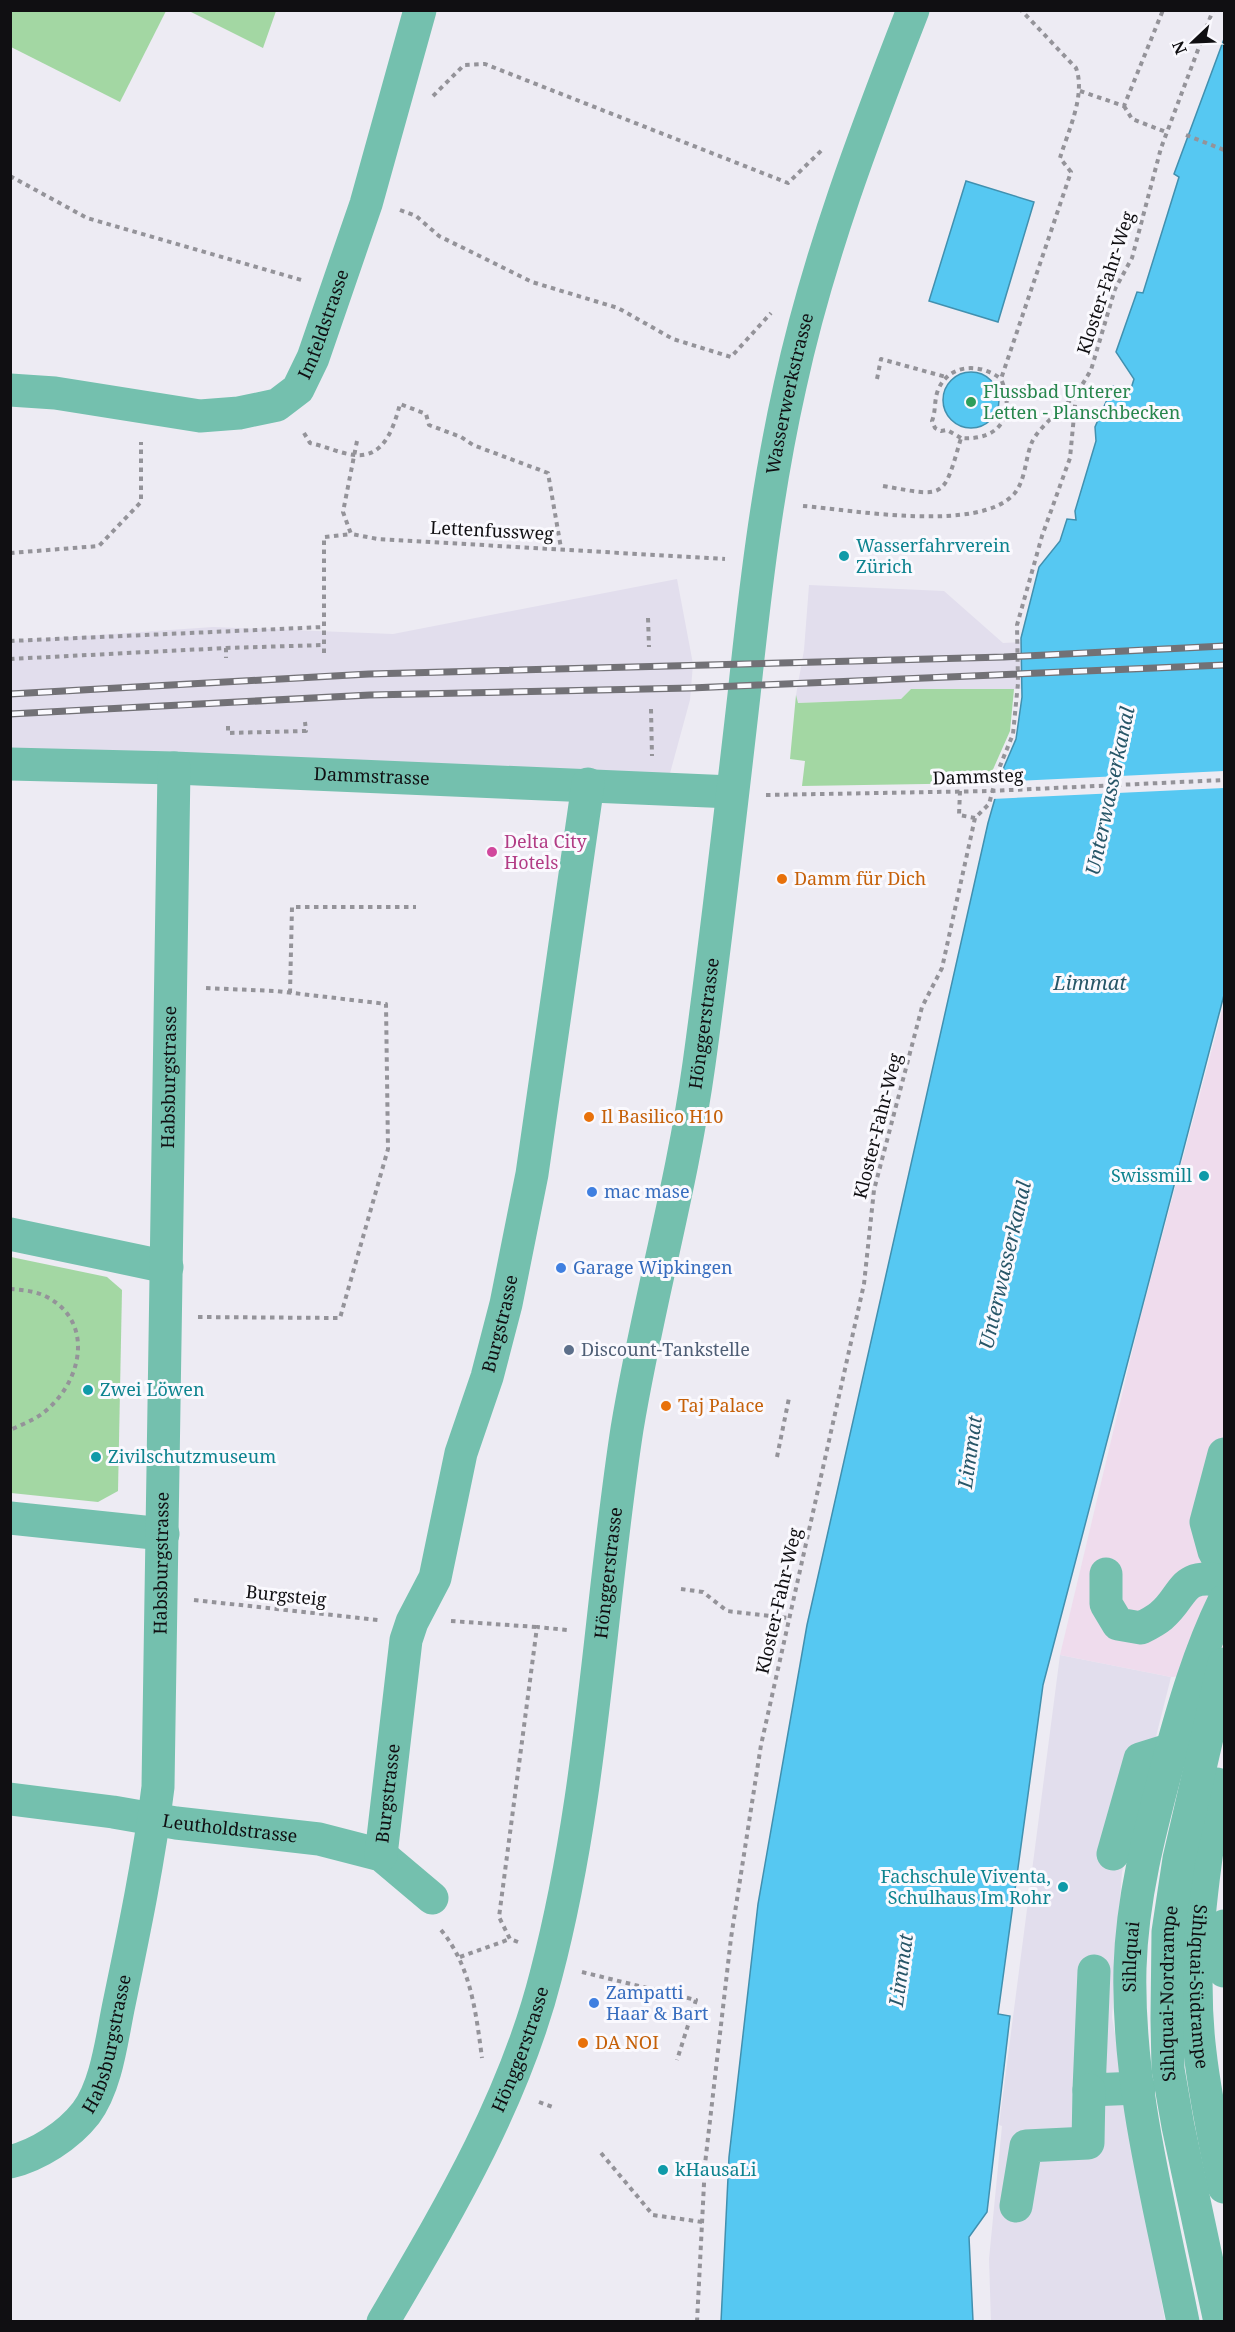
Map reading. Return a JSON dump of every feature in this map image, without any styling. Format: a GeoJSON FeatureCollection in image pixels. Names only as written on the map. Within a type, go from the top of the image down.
{"type":"FeatureCollection","features":[{"type":"Feature","properties":{"kind":"street","name":"Imfeldstrasse"},"geometry":{"type":"LineString","coordinates":[[10,390],[55,393],[200,416],[239,413],[277,405],[298,389],[313,358],[366,204],[420,10]]}},
{"type":"Feature","properties":{"kind":"street","name":"Wasserwerkstrasse"},"geometry":{"type":"LineString","coordinates":[[732,792],[765,516],[798,352],[842,202],[913,10]]}},
{"type":"Feature","properties":{"kind":"street","name":"Dammstrasse"},"geometry":{"type":"LineString","coordinates":[[10,764],[588,784],[732,792]]}},
{"type":"Feature","properties":{"kind":"street","name":"Habsburgstrasse"},"geometry":{"type":"LineString","coordinates":[[10,2162],[27,2158],[62,2136],[87,2112],[104,2074],[148,1863],[158,1787],[174,768]]}},
{"type":"Feature","properties":{"kind":"street","name":"Burgstrasse"},"geometry":{"type":"LineString","coordinates":[[381,1855],[406,1640],[412,1622],[435,1578],[459,1462],[493,1357],[526,1212],[588,784]]}},
{"type":"Feature","properties":{"kind":"street","name":"Hönggerstrasse"},"geometry":{"type":"LineString","coordinates":[[383,2322],[459,2193],[486,2139],[520,2056],[537,1953],[575,1836],[627,1429],[698,1069],[732,792]]}},
{"type":"Feature","properties":{"kind":"street"},"geometry":{"type":"LineString","coordinates":[[10,1234],[167,1267]]}},
{"type":"Feature","properties":{"kind":"street"},"geometry":{"type":"LineString","coordinates":[[1224,1454],[1206,1522],[1214,1551],[1224,1570]]}},
{"type":"Feature","properties":{"kind":"street"},"geometry":{"type":"LineString","coordinates":[[10,1518],[163,1534]]}},
{"type":"Feature","properties":{"kind":"street"},"geometry":{"type":"LineString","coordinates":[[1106,1574],[1106,1604],[1118,1624],[1141,1628],[1162,1616],[1182,1587],[1209,1578],[1224,1581]]}},
{"type":"Feature","properties":{"kind":"street","name":"Sihlquai"},"geometry":{"type":"LineString","coordinates":[[1184,2322],[1146,2135],[1139,2088],[1130,1967],[1140,1879],[1172,1749],[1206,1638],[1224,1600]]}},
{"type":"Feature","properties":{"kind":"street","name":"Sihlquai-Nordrampe"},"geometry":{"type":"LineString","coordinates":[[1220,2322],[1168,2069],[1167,2019],[1168,1932],[1179,1859],[1224,1664]]}},
{"type":"Feature","properties":{"kind":"street"},"geometry":{"type":"LineString","coordinates":[[1113,1854],[1140,1759],[1172,1749]]}},
{"type":"Feature","properties":{"kind":"street","name":"Sihlquai-Südrampe"},"geometry":{"type":"LineString","coordinates":[[1224,1750],[1211,1822],[1198,1922],[1199,2050],[1224,2187]]}},
{"type":"Feature","properties":{"kind":"street","name":"Leutholdstrasse"},"geometry":{"type":"LineString","coordinates":[[10,1799],[113,1812],[154,1820],[319,1839],[381,1855],[434,1912]]}},
{"type":"Feature","properties":{"kind":"street"},"geometry":{"type":"LineString","coordinates":[[1224,1926],[1224,1971]]}},
{"type":"Feature","properties":{"kind":"street"},"geometry":{"type":"LineString","coordinates":[[1016,2206],[1026,2146],[1088,2143],[1094,1971]]}},
{"type":"Feature","properties":{"kind":"street"},"geometry":{"type":"LineString","coordinates":[[1089,2090],[1139,2088]]}},
{"type":"Feature","properties":{"kind":"path"},"geometry":{"type":"LineString","coordinates":[[1001,379],[1071,172],[1059,158],[1080,90],[1077,68],[1021,10]]}},
{"type":"Feature","properties":{"kind":"path"},"geometry":{"type":"LineString","coordinates":[[1124,106],[1162,10]]}},
{"type":"Feature","properties":{"kind":"path","name":"Kloster-Fahr-Weg"},"geometry":{"type":"LineString","coordinates":[[697,2322],[705,2164],[731,1938],[761,1745],[864,1284],[874,1190],[922,1007],[942,968],[975,818],[989,804],[998,771],[1013,734],[1018,683],[1017,626],[1042,536],[1070,458],[1076,395],[1091,369],[1115,289],[1132,258],[1166,132],[1213,10]]}},
{"type":"Feature","properties":{"kind":"path"},"geometry":{"type":"LineString","coordinates":[[432,98],[464,65],[485,64],[788,183],[820,150]]}},
{"type":"Feature","properties":{"kind":"path"},"geometry":{"type":"LineString","coordinates":[[1080,90],[1124,106],[1132,119],[1166,132]]}},
{"type":"Feature","properties":{"kind":"path"},"geometry":{"type":"LineString","coordinates":[[1186,135],[1224,150]]}},
{"type":"Feature","properties":{"kind":"path"},"geometry":{"type":"LineString","coordinates":[[10,176],[87,218],[316,284]]}},
{"type":"Feature","properties":{"kind":"path"},"geometry":{"type":"LineString","coordinates":[[396,209],[416,216],[439,236],[532,282],[618,308],[672,339],[708,351],[731,357],[766,316]]}},
{"type":"Feature","properties":{"kind":"path"},"geometry":{"type":"LineString","coordinates":[[877,379],[881,359],[946,377]]}},
{"type":"Feature","properties":{"kind":"path"},"geometry":{"type":"LineString","coordinates":[[976,366],[990,370],[1001,379],[1008,402],[1006,415],[998,428],[987,436],[961,438],[947,430],[941,431],[935,428],[933,422],[937,412],[935,402],[938,390],[946,377],[959,370],[976,366]]}},
{"type":"Feature","properties":{"kind":"path"},"geometry":{"type":"LineString","coordinates":[[803,506],[942,516],[988,511],[1014,494],[1019,487],[1032,440],[1076,395]]}},
{"type":"Feature","properties":{"kind":"path"},"geometry":{"type":"LineString","coordinates":[[304,433],[310,443],[354,455],[376,450],[386,441],[393,429],[400,404],[426,414],[429,425],[461,437],[473,445],[548,473],[561,548]]}},
{"type":"Feature","properties":{"kind":"path"},"geometry":{"type":"LineString","coordinates":[[10,553],[99,546],[141,502],[141,432]]}},
{"type":"Feature","properties":{"kind":"path"},"geometry":{"type":"LineString","coordinates":[[883,486],[929,494],[940,491],[949,480],[961,438]]}},
{"type":"Feature","properties":{"kind":"path"},"geometry":{"type":"LineString","coordinates":[[324,653],[324,537],[351,534],[343,512],[357,441]]}},
{"type":"Feature","properties":{"kind":"path","name":"Lettenfussweg"},"geometry":{"type":"LineString","coordinates":[[351,534],[378,539],[561,548],[729,560]]}},
{"type":"Feature","properties":{"kind":"path"},"geometry":{"type":"LineString","coordinates":[[648,618],[649,647]]}},
{"type":"Feature","properties":{"kind":"path"},"geometry":{"type":"LineString","coordinates":[[10,641],[324,627]]}},
{"type":"Feature","properties":{"kind":"path"},"geometry":{"type":"LineString","coordinates":[[10,659],[324,645]]}},
{"type":"Feature","properties":{"kind":"path"},"geometry":{"type":"LineString","coordinates":[[226,648],[226,658]]}},
{"type":"Feature","properties":{"kind":"path"},"geometry":{"type":"LineString","coordinates":[[651,708],[651,731]]}},
{"type":"Feature","properties":{"kind":"path"},"geometry":{"type":"LineString","coordinates":[[228,726],[228,733],[306,731],[305,722]]}},
{"type":"Feature","properties":{"kind":"path","name":"Dammsteg"},"geometry":{"type":"LineString","coordinates":[[732,792],[764,795],[960,791],[1224,780]]}},
{"type":"Feature","properties":{"kind":"path"},"geometry":{"type":"LineString","coordinates":[[960,791],[959,816],[975,818]]}},
{"type":"Feature","properties":{"kind":"path"},"geometry":{"type":"LineString","coordinates":[[290,993],[292,907],[416,907]]}},
{"type":"Feature","properties":{"kind":"path"},"geometry":{"type":"LineString","coordinates":[[186,1317],[340,1318],[388,1149],[386,1004],[290,993],[201,988]]}},
{"type":"Feature","properties":{"kind":"path"},"geometry":{"type":"LineString","coordinates":[[10,1289],[48,1297],[68,1317],[79,1338],[79,1356],[71,1377],[60,1395],[43,1413],[10,1430]]}},
{"type":"Feature","properties":{"kind":"path"},"geometry":{"type":"LineString","coordinates":[[777,1457],[789,1398]]}},
{"type":"Feature","properties":{"kind":"path"},"geometry":{"type":"LineString","coordinates":[[681,1589],[703,1592],[727,1611],[788,1618]]}},
{"type":"Feature","properties":{"kind":"path","name":"Burgsteig"},"geometry":{"type":"LineString","coordinates":[[193,1600],[387,1621]]}},
{"type":"Feature","properties":{"kind":"path"},"geometry":{"type":"LineString","coordinates":[[456,1621],[574,1631]]}},
{"type":"Feature","properties":{"kind":"path"},"geometry":{"type":"LineString","coordinates":[[537,1628],[499,1917],[510,1939],[537,1953],[696,2000],[677,2060]]}},
{"type":"Feature","properties":{"kind":"path"},"geometry":{"type":"LineString","coordinates":[[434,1912],[460,1957],[477,2018],[482,2061]]}},
{"type":"Feature","properties":{"kind":"path"},"geometry":{"type":"LineString","coordinates":[[460,1957],[510,1939]]}},
{"type":"Feature","properties":{"kind":"path"},"geometry":{"type":"LineString","coordinates":[[537,2101],[555,2108]]}},
{"type":"Feature","properties":{"kind":"path"},"geometry":{"type":"LineString","coordinates":[[601,2153],[653,2215],[702,2222]]}},
{"type":"Feature","properties":{"kind":"shaded area"},"geometry":{"type":"Polygon","coordinates":[[[677,579],[693,664],[690,700],[669,777],[11,750],[11,641],[213,627],[393,634],[677,579]]]}},
{"type":"Feature","properties":{"kind":"shaded area"},"geometry":{"type":"Polygon","coordinates":[[[809,585],[944,591],[1003,643],[1224,633],[1224,679],[1014,689],[911,689],[901,699],[797,703],[796,695],[804,650],[809,585]]]}},
{"type":"Feature","properties":{"kind":"shaded area","name":"Swissmill"},"geometry":{"type":"Polygon","coordinates":[[[1224,1004],[1224,1674],[1171,1677],[1060,1655],[1140,1319],[1224,1004]]]}},
{"type":"Feature","properties":{"kind":"shaded area"},"geometry":{"type":"Polygon","coordinates":[[[1060,1655],[1171,1677],[1122,1872],[1112,2017],[1165,2321],[991,2322],[989,2259],[1002,2126],[999,2125],[1060,1655]]]}},
{"type":"Feature","properties":{"kind":"green space"},"geometry":{"type":"Polygon","coordinates":[[[10,11],[166,11],[120,102],[11,47],[10,11]]]}},
{"type":"Feature","properties":{"kind":"green space"},"geometry":{"type":"Polygon","coordinates":[[[189,11],[276,11],[263,48],[189,11]]]}},
{"type":"Feature","properties":{"kind":"green space"},"geometry":{"type":"Polygon","coordinates":[[[911,689],[1014,689],[1010,731],[987,783],[802,786],[805,761],[790,759],[796,695],[798,703],[901,699],[911,689]]]}},
{"type":"Feature","properties":{"kind":"green space"},"geometry":{"type":"Polygon","coordinates":[[[11,1257],[107,1277],[122,1290],[118,1491],[98,1502],[11,1493],[11,1257]]]}},
{"type":"Feature","properties":{"kind":"water","name":"Limmat"},"geometry":{"type":"Polygon","coordinates":[[[1224,39],[1224,995],[1043,1685],[998,2014],[1010,2016],[987,2212],[969,2237],[973,2321],[721,2322],[729,2157],[758,1904],[807,1625],[988,823],[1004,767],[1016,739],[1022,697],[1021,638],[1039,567],[1060,541],[1067,519],[1076,520],[1075,511],[1096,441],[1095,427],[1113,386],[1129,395],[1134,379],[1116,352],[1137,292],[1143,293],[1179,177],[1174,174],[1224,39]]]}},
{"type":"Feature","properties":{"kind":"water"},"geometry":{"type":"Polygon","coordinates":[[[966,181],[1034,202],[998,322],[929,301],[966,181]]]}},
{"type":"Feature","properties":{"kind":"water","name":"Flussbad Unterer Letten - Planschbecken"},"geometry":{"type":"Polygon","coordinates":[[[966,372],[976,372],[991,380],[997,389],[999,400],[997,411],[991,420],[976,428],[966,428],[955,423],[948,416],[943,405],[943,395],[948,384],[955,377],[966,372]]]}},
{"type":"Feature","properties":{"kind":"pier"},"geometry":{"type":"Polygon","coordinates":[[[1224,771],[1224,788],[992,799],[997,782],[1224,771]]]}},
{"type":"Feature","properties":{"kind":"railway"},"geometry":{"type":"LineString","coordinates":[[10,694],[369,674],[1004,657],[1224,646]]}},
{"type":"Feature","properties":{"kind":"railway"},"geometry":{"type":"LineString","coordinates":[[10,714],[370,695],[691,688],[1224,665]]}},
{"type":"Feature","properties":{"kind":"place","name":"Flussbad Unterer Letten - Planschbecken"},"geometry":{"type":"Point","coordinates":[971,402]}},
{"type":"Feature","properties":{"kind":"place","name":"Wasserfahrverein Zürich"},"geometry":{"type":"Point","coordinates":[844,556]}},
{"type":"Feature","properties":{"kind":"place","name":"Delta City Hotels"},"geometry":{"type":"Point","coordinates":[492,852]}},
{"type":"Feature","properties":{"kind":"place","name":"Damm für Dich"},"geometry":{"type":"Point","coordinates":[782,879]}},
{"type":"Feature","properties":{"kind":"place","name":"Il Basilico H10"},"geometry":{"type":"Point","coordinates":[589,1117]}},
{"type":"Feature","properties":{"kind":"place","name":"Swissmill"},"geometry":{"type":"Point","coordinates":[1204,1176]}},
{"type":"Feature","properties":{"kind":"place","name":"mac mase"},"geometry":{"type":"Point","coordinates":[592,1192]}},
{"type":"Feature","properties":{"kind":"place","name":"Garage Wipkingen"},"geometry":{"type":"Point","coordinates":[561,1268]}},
{"type":"Feature","properties":{"kind":"place","name":"Discount-Tankstelle"},"geometry":{"type":"Point","coordinates":[569,1350]}},
{"type":"Feature","properties":{"kind":"place","name":"Zwei Löwen"},"geometry":{"type":"Point","coordinates":[88,1390]}},
{"type":"Feature","properties":{"kind":"place","name":"Taj Palace"},"geometry":{"type":"Point","coordinates":[666,1406]}},
{"type":"Feature","properties":{"kind":"place","name":"Zivilschutzmuseum"},"geometry":{"type":"Point","coordinates":[96,1457]}},
{"type":"Feature","properties":{"kind":"place","name":"Fachschule Viventa, Schulhaus Im Rohr"},"geometry":{"type":"Point","coordinates":[1063,1887]}},
{"type":"Feature","properties":{"kind":"place","name":"Zampatti Haar & Bart"},"geometry":{"type":"Point","coordinates":[594,2003]}},
{"type":"Feature","properties":{"kind":"place","name":"DA NOI"},"geometry":{"type":"Point","coordinates":[583,2043]}},
{"type":"Feature","properties":{"kind":"place","name":"kHausaLi"},"geometry":{"type":"Point","coordinates":[663,2170]}},
{"type":"Feature","properties":{"kind":"water label","name":"Unterwasserkanal"},"geometry":{"type":"Point","coordinates":[1110,791]}},
{"type":"Feature","properties":{"kind":"water label","name":"Unterwasserkanal"},"geometry":{"type":"Point","coordinates":[1005,1265]}}]}
